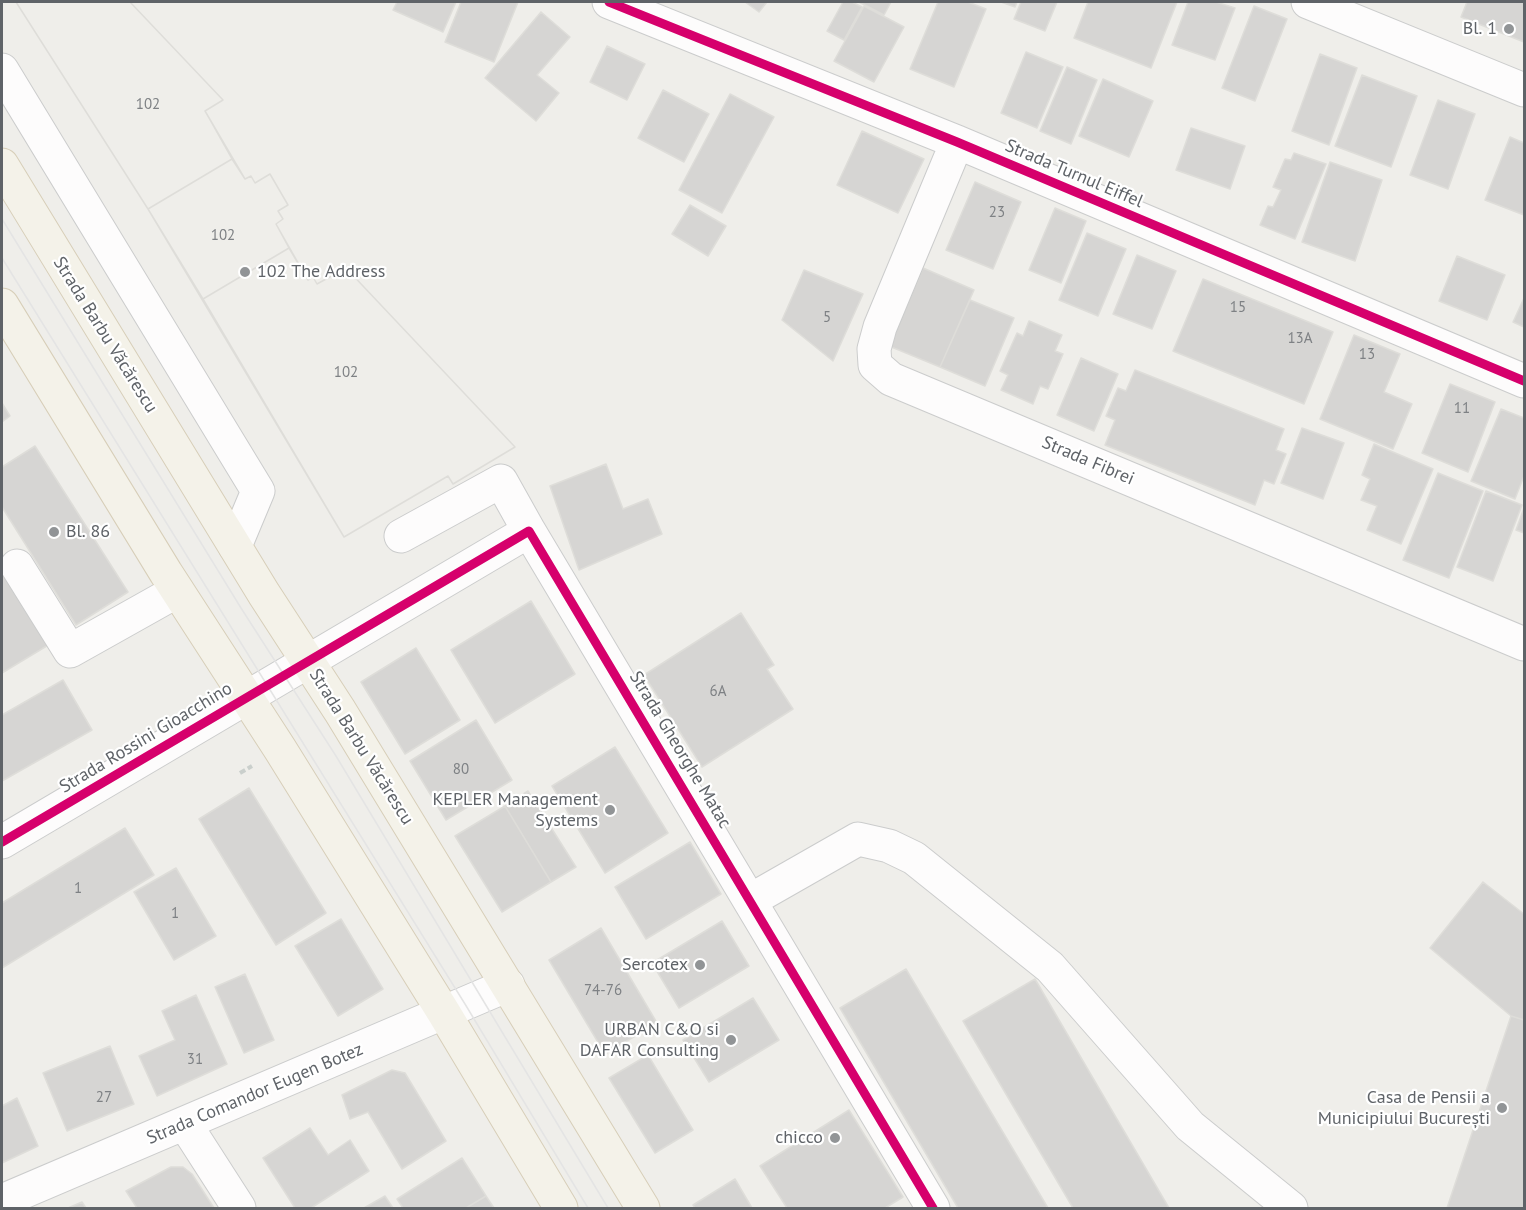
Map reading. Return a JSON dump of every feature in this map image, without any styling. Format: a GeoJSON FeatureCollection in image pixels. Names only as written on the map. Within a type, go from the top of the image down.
{"type":"FeatureCollection","features":[{"type":"Feature","properties":{"kind":"main road","name":"Strada Barbu Văcărescu"},"geometry":{"type":"LineString","coordinates":[[2,165],[307,663],[340,711],[644,1209]]}},
{"type":"Feature","properties":{"kind":"main road"},"geometry":{"type":"LineString","coordinates":[[2,305],[177,591],[247,697],[444,1013],[561,1209]]}},
{"type":"Feature","properties":{"kind":"street","name":"Strada Turnul Eiffel"},"geometry":{"type":"LineString","coordinates":[[609,2],[957,142],[1524,381]]}},
{"type":"Feature","properties":{"kind":"street"},"geometry":{"type":"LineString","coordinates":[[1308,2],[1524,90]]}},
{"type":"Feature","properties":{"kind":"street"},"geometry":{"type":"LineString","coordinates":[[2,70],[258,490],[235,546]]}},
{"type":"Feature","properties":{"kind":"street","name":"Strada Fibrei"},"geometry":{"type":"LineString","coordinates":[[957,142],[880,327],[874,349],[875,365],[891,379],[902,384],[1524,644]]}},
{"type":"Feature","properties":{"kind":"street","name":"Strada Gheorghe Matac"},"geometry":{"type":"LineString","coordinates":[[402,536],[501,481],[933,1209]]}},
{"type":"Feature","properties":{"kind":"street"},"geometry":{"type":"LineString","coordinates":[[307,663],[530,531]]}},
{"type":"Feature","properties":{"kind":"street"},"geometry":{"type":"LineString","coordinates":[[17,567],[70,651],[177,591]]}},
{"type":"Feature","properties":{"kind":"street","name":"Strada Rossini Gioacchino"},"geometry":{"type":"LineString","coordinates":[[2,842],[307,663]]}},
{"type":"Feature","properties":{"kind":"street"},"geometry":{"type":"LineString","coordinates":[[751,900],[858,839],[889,846],[914,858],[1050,967],[1190,1126],[1291,1209]]}},
{"type":"Feature","properties":{"kind":"street","name":"Strada Comandor Eugen Botez"},"geometry":{"type":"LineString","coordinates":[[2,1201],[508,985]]}},
{"type":"Feature","properties":{"kind":"street"},"geometry":{"type":"LineString","coordinates":[[185,1124],[239,1209]]}},
{"type":"Feature","properties":{"kind":"building"},"geometry":{"type":"Polygon","coordinates":[[[16,2],[130,2],[223,100],[205,111],[232,159],[148,209],[16,2]]]}},
{"type":"Feature","properties":{"kind":"building","name":"102 The Address"},"geometry":{"type":"Polygon","coordinates":[[[16,2],[130,2],[223,100],[205,111],[245,179],[251,176],[255,183],[270,174],[288,205],[278,211],[283,219],[276,224],[308,280],[313,277],[317,284],[346,268],[515,447],[453,484],[448,476],[344,537],[148,209],[16,2]]]}},
{"type":"Feature","properties":{"kind":"building"},"geometry":{"type":"Polygon","coordinates":[[[397,2],[456,2],[443,32],[393,10],[397,2]]]}},
{"type":"Feature","properties":{"kind":"building"},"geometry":{"type":"Polygon","coordinates":[[[461,2],[518,2],[494,62],[445,42],[461,2]]]}},
{"type":"Feature","properties":{"kind":"building"},"geometry":{"type":"Polygon","coordinates":[[[745,2],[767,2],[759,12],[745,2]]]}},
{"type":"Feature","properties":{"kind":"building"},"geometry":{"type":"Polygon","coordinates":[[[843,2],[852,2],[862,7],[844,40],[827,31],[843,2]]]}},
{"type":"Feature","properties":{"kind":"building"},"geometry":{"type":"Polygon","coordinates":[[[859,2],[891,2],[884,15],[859,2]]]}},
{"type":"Feature","properties":{"kind":"building"},"geometry":{"type":"Polygon","coordinates":[[[938,2],[968,2],[986,9],[954,87],[910,69],[938,2]]]}},
{"type":"Feature","properties":{"kind":"building"},"geometry":{"type":"Polygon","coordinates":[[[1001,2],[1017,2],[1015,7],[1001,2]]]}},
{"type":"Feature","properties":{"kind":"building"},"geometry":{"type":"Polygon","coordinates":[[[1021,2],[1057,2],[1045,31],[1014,19],[1021,2]]]}},
{"type":"Feature","properties":{"kind":"building"},"geometry":{"type":"Polygon","coordinates":[[[1088,2],[1177,2],[1151,68],[1074,38],[1088,2]]]}},
{"type":"Feature","properties":{"kind":"building"},"geometry":{"type":"Polygon","coordinates":[[[1188,2],[1216,2],[1235,8],[1215,60],[1172,45],[1188,2]]]}},
{"type":"Feature","properties":{"kind":"building","name":"Bl. 1"},"geometry":{"type":"Polygon","coordinates":[[[1467,2],[1524,2],[1524,42],[1461,17],[1467,2]]]}},
{"type":"Feature","properties":{"kind":"building"},"geometry":{"type":"Polygon","coordinates":[[[864,6],[904,27],[874,82],[834,61],[864,6]]]}},
{"type":"Feature","properties":{"kind":"building"},"geometry":{"type":"Polygon","coordinates":[[[1254,6],[1287,19],[1255,101],[1222,88],[1254,6]]]}},
{"type":"Feature","properties":{"kind":"building"},"geometry":{"type":"Polygon","coordinates":[[[541,12],[570,37],[537,75],[559,93],[536,121],[485,78],[541,12]]]}},
{"type":"Feature","properties":{"kind":"building"},"geometry":{"type":"Polygon","coordinates":[[[607,46],[645,64],[627,100],[590,82],[607,46]]]}},
{"type":"Feature","properties":{"kind":"building"},"geometry":{"type":"Polygon","coordinates":[[[1026,52],[1063,67],[1037,128],[1001,113],[1026,52]]]}},
{"type":"Feature","properties":{"kind":"building"},"geometry":{"type":"Polygon","coordinates":[[[1320,54],[1357,68],[1329,145],[1292,131],[1320,54]]]}},
{"type":"Feature","properties":{"kind":"building"},"geometry":{"type":"Polygon","coordinates":[[[1067,67],[1097,80],[1071,144],[1040,131],[1067,67]]]}},
{"type":"Feature","properties":{"kind":"building"},"geometry":{"type":"Polygon","coordinates":[[[1362,75],[1417,96],[1391,167],[1335,146],[1362,75]]]}},
{"type":"Feature","properties":{"kind":"building"},"geometry":{"type":"Polygon","coordinates":[[[1103,79],[1153,101],[1129,157],[1079,136],[1103,79]]]}},
{"type":"Feature","properties":{"kind":"building"},"geometry":{"type":"Polygon","coordinates":[[[663,90],[709,114],[684,162],[638,138],[663,90]]]}},
{"type":"Feature","properties":{"kind":"building"},"geometry":{"type":"Polygon","coordinates":[[[730,94],[774,117],[722,213],[679,190],[730,94]]]}},
{"type":"Feature","properties":{"kind":"building"},"geometry":{"type":"Polygon","coordinates":[[[1438,100],[1475,114],[1448,189],[1410,175],[1438,100]]]}},
{"type":"Feature","properties":{"kind":"building"},"geometry":{"type":"Polygon","coordinates":[[[1191,128],[1245,146],[1230,189],[1176,170],[1191,128]]]}},
{"type":"Feature","properties":{"kind":"building"},"geometry":{"type":"Polygon","coordinates":[[[862,131],[924,159],[898,213],[837,185],[862,131]]]}},
{"type":"Feature","properties":{"kind":"building"},"geometry":{"type":"Polygon","coordinates":[[[1510,137],[1524,143],[1524,215],[1485,200],[1510,137]]]}},
{"type":"Feature","properties":{"kind":"building"},"geometry":{"type":"Polygon","coordinates":[[[1294,153],[1326,164],[1295,239],[1260,225],[1268,206],[1273,207],[1281,190],[1273,187],[1285,159],[1291,160],[1294,153]]]}},
{"type":"Feature","properties":{"kind":"building"},"geometry":{"type":"Polygon","coordinates":[[[232,159],[245,179],[251,176],[255,183],[270,174],[288,205],[278,211],[283,219],[276,224],[289,248],[203,299],[148,209],[232,159]]]}},
{"type":"Feature","properties":{"kind":"building"},"geometry":{"type":"Polygon","coordinates":[[[1330,162],[1382,180],[1355,261],[1302,242],[1330,162]]]}},
{"type":"Feature","properties":{"kind":"building"},"geometry":{"type":"Polygon","coordinates":[[[975,182],[1021,202],[993,269],[946,250],[975,182]]]}},
{"type":"Feature","properties":{"kind":"building"},"geometry":{"type":"Polygon","coordinates":[[[690,205],[726,226],[708,256],[672,234],[690,205]]]}},
{"type":"Feature","properties":{"kind":"building"},"geometry":{"type":"Polygon","coordinates":[[[1055,208],[1086,221],[1061,283],[1029,270],[1055,208]]]}},
{"type":"Feature","properties":{"kind":"building"},"geometry":{"type":"Polygon","coordinates":[[[1087,233],[1126,249],[1098,316],[1059,300],[1087,233]]]}},
{"type":"Feature","properties":{"kind":"building"},"geometry":{"type":"Polygon","coordinates":[[[289,248],[308,280],[313,277],[317,284],[346,268],[515,447],[453,484],[448,476],[344,537],[203,299],[289,248]]]}},
{"type":"Feature","properties":{"kind":"building"},"geometry":{"type":"Polygon","coordinates":[[[1137,255],[1176,271],[1152,329],[1113,314],[1137,255]]]}},
{"type":"Feature","properties":{"kind":"building"},"geometry":{"type":"Polygon","coordinates":[[[1457,256],[1505,275],[1487,320],[1439,301],[1457,256]]]}},
{"type":"Feature","properties":{"kind":"building"},"geometry":{"type":"Polygon","coordinates":[[[923,268],[974,290],[940,367],[889,346],[923,268]]]}},
{"type":"Feature","properties":{"kind":"building"},"geometry":{"type":"Polygon","coordinates":[[[804,270],[863,294],[833,361],[782,320],[804,270]]]}},
{"type":"Feature","properties":{"kind":"building"},"geometry":{"type":"Polygon","coordinates":[[[1203,279],[1333,332],[1304,404],[1173,351],[1203,279]]]}},
{"type":"Feature","properties":{"kind":"building"},"geometry":{"type":"Polygon","coordinates":[[[1524,298],[1524,327],[1513,322],[1524,298]]]}},
{"type":"Feature","properties":{"kind":"building"},"geometry":{"type":"Polygon","coordinates":[[[970,300],[1014,318],[985,386],[940,367],[970,300]]]}},
{"type":"Feature","properties":{"kind":"building"},"geometry":{"type":"Polygon","coordinates":[[[1029,321],[1062,335],[1055,351],[1063,354],[1048,389],[1040,386],[1033,404],[1001,390],[1008,375],[1000,371],[1017,333],[1023,336],[1029,321]]]}},
{"type":"Feature","properties":{"kind":"building"},"geometry":{"type":"Polygon","coordinates":[[[1354,335],[1400,354],[1384,392],[1412,404],[1393,449],[1320,419],[1354,335]]]}},
{"type":"Feature","properties":{"kind":"building"},"geometry":{"type":"Polygon","coordinates":[[[1081,358],[1118,374],[1094,431],[1057,415],[1081,358]]]}},
{"type":"Feature","properties":{"kind":"building"},"geometry":{"type":"Polygon","coordinates":[[[1135,370],[1284,429],[1276,450],[1286,454],[1274,484],[1264,480],[1255,505],[1105,445],[1115,420],[1106,416],[1118,388],[1126,391],[1135,370]]]}},
{"type":"Feature","properties":{"kind":"building"},"geometry":{"type":"Polygon","coordinates":[[[1450,384],[1495,402],[1468,472],[1422,453],[1450,384]]]}},
{"type":"Feature","properties":{"kind":"building"},"geometry":{"type":"Polygon","coordinates":[[[2,403],[10,416],[2,422],[2,403]]]}},
{"type":"Feature","properties":{"kind":"building"},"geometry":{"type":"Polygon","coordinates":[[[1501,409],[1524,418],[1524,476],[1515,499],[1471,481],[1501,409]]]}},
{"type":"Feature","properties":{"kind":"building"},"geometry":{"type":"Polygon","coordinates":[[[1302,428],[1344,443],[1323,499],[1281,483],[1302,428]]]}},
{"type":"Feature","properties":{"kind":"building"},"geometry":{"type":"Polygon","coordinates":[[[1374,444],[1433,469],[1401,544],[1367,530],[1377,506],[1361,500],[1370,479],[1362,475],[1374,444]]]}},
{"type":"Feature","properties":{"kind":"building","name":"Bl. 86"},"geometry":{"type":"Polygon","coordinates":[[[35,446],[128,592],[76,625],[2,507],[2,467],[35,446]]]}},
{"type":"Feature","properties":{"kind":"building"},"geometry":{"type":"Polygon","coordinates":[[[606,464],[623,509],[648,499],[662,534],[579,570],[550,486],[606,464]]]}},
{"type":"Feature","properties":{"kind":"building"},"geometry":{"type":"Polygon","coordinates":[[[1438,473],[1483,491],[1449,578],[1403,560],[1438,473]]]}},
{"type":"Feature","properties":{"kind":"building"},"geometry":{"type":"Polygon","coordinates":[[[1486,491],[1522,505],[1493,581],[1457,567],[1486,491]]]}},
{"type":"Feature","properties":{"kind":"building"},"geometry":{"type":"Polygon","coordinates":[[[1524,508],[1524,533],[1516,530],[1524,508]]]}},
{"type":"Feature","properties":{"kind":"building"},"geometry":{"type":"Polygon","coordinates":[[[6,571],[50,644],[2,673],[2,574],[6,571]]]}},
{"type":"Feature","properties":{"kind":"building"},"geometry":{"type":"Polygon","coordinates":[[[531,601],[575,674],[495,723],[451,650],[531,601]]]}},
{"type":"Feature","properties":{"kind":"building"},"geometry":{"type":"Polygon","coordinates":[[[741,613],[774,665],[767,669],[793,709],[702,767],[644,675],[741,613]]]}},
{"type":"Feature","properties":{"kind":"building"},"geometry":{"type":"Polygon","coordinates":[[[416,648],[460,720],[405,754],[361,682],[416,648]]]}},
{"type":"Feature","properties":{"kind":"building"},"geometry":{"type":"Polygon","coordinates":[[[63,680],[92,730],[2,781],[2,715],[63,680]]]}},
{"type":"Feature","properties":{"kind":"building"},"geometry":{"type":"Polygon","coordinates":[[[476,720],[512,780],[446,820],[410,761],[476,720]]]}},
{"type":"Feature","properties":{"kind":"building","name":"KEPLER Management Systems"},"geometry":{"type":"Polygon","coordinates":[[[615,747],[668,833],[605,873],[552,786],[615,747]]]}},
{"type":"Feature","properties":{"kind":"building"},"geometry":{"type":"Polygon","coordinates":[[[249,788],[326,913],[276,945],[199,819],[249,788]]]}},
{"type":"Feature","properties":{"kind":"building"},"geometry":{"type":"Polygon","coordinates":[[[528,791],[576,867],[551,882],[505,806],[528,791]]]}},
{"type":"Feature","properties":{"kind":"building"},"geometry":{"type":"Polygon","coordinates":[[[505,806],[551,882],[502,912],[455,836],[505,806]]]}},
{"type":"Feature","properties":{"kind":"building"},"geometry":{"type":"Polygon","coordinates":[[[125,828],[154,875],[2,968],[2,903],[125,828]]]}},
{"type":"Feature","properties":{"kind":"building"},"geometry":{"type":"Polygon","coordinates":[[[690,842],[721,894],[646,939],[615,887],[690,842]]]}},
{"type":"Feature","properties":{"kind":"building"},"geometry":{"type":"Polygon","coordinates":[[[176,868],[216,936],[174,960],[134,892],[176,868]]]}},
{"type":"Feature","properties":{"kind":"building"},"geometry":{"type":"Polygon","coordinates":[[[1483,882],[1524,914],[1524,1020],[1511,1016],[1430,948],[1483,882]]]}},
{"type":"Feature","properties":{"kind":"building"},"geometry":{"type":"Polygon","coordinates":[[[341,919],[383,989],[338,1016],[295,946],[341,919]]]}},
{"type":"Feature","properties":{"kind":"building","name":"Sercotex"},"geometry":{"type":"Polygon","coordinates":[[[722,921],[749,966],[679,1008],[652,963],[722,921]]]}},
{"type":"Feature","properties":{"kind":"building"},"geometry":{"type":"Polygon","coordinates":[[[601,928],[657,1023],[605,1054],[549,960],[601,928]]]}},
{"type":"Feature","properties":{"kind":"building"},"geometry":{"type":"Polygon","coordinates":[[[906,969],[1048,1208],[958,1208],[840,1008],[906,969]]]}},
{"type":"Feature","properties":{"kind":"building"},"geometry":{"type":"Polygon","coordinates":[[[245,974],[274,1040],[244,1053],[215,987],[245,974]]]}},
{"type":"Feature","properties":{"kind":"building"},"geometry":{"type":"Polygon","coordinates":[[[1035,979],[1169,1208],[1073,1208],[963,1021],[1035,979]]]}},
{"type":"Feature","properties":{"kind":"building"},"geometry":{"type":"Polygon","coordinates":[[[196,995],[227,1064],[157,1096],[139,1056],[175,1040],[162,1011],[196,995]]]}},
{"type":"Feature","properties":{"kind":"building","name":"URBAN C&O si DAFAR Consulting"},"geometry":{"type":"Polygon","coordinates":[[[753,998],[779,1040],[709,1082],[683,1040],[753,998]]]}},
{"type":"Feature","properties":{"kind":"building","name":"Casa de Pensii a Municipiului București"},"geometry":{"type":"Polygon","coordinates":[[[1511,1016],[1524,1020],[1524,1208],[1447,1208],[1511,1016]]]}},
{"type":"Feature","properties":{"kind":"building"},"geometry":{"type":"Polygon","coordinates":[[[110,1046],[134,1104],[67,1131],[43,1073],[110,1046]]]}},
{"type":"Feature","properties":{"kind":"building"},"geometry":{"type":"Polygon","coordinates":[[[648,1055],[693,1130],[655,1153],[609,1078],[648,1055]]]}},
{"type":"Feature","properties":{"kind":"building"},"geometry":{"type":"Polygon","coordinates":[[[392,1070],[405,1073],[446,1141],[402,1169],[368,1112],[350,1119],[342,1095],[392,1070]]]}},
{"type":"Feature","properties":{"kind":"building"},"geometry":{"type":"Polygon","coordinates":[[[17,1098],[38,1146],[2,1163],[2,1106],[17,1098]]]}},
{"type":"Feature","properties":{"kind":"building","name":"chicco"},"geometry":{"type":"Polygon","coordinates":[[[849,1110],[903,1197],[885,1208],[787,1208],[760,1166],[849,1110]]]}},
{"type":"Feature","properties":{"kind":"building"},"geometry":{"type":"Polygon","coordinates":[[[310,1128],[328,1155],[350,1140],[369,1171],[311,1208],[295,1208],[263,1158],[310,1128]]]}},
{"type":"Feature","properties":{"kind":"building"},"geometry":{"type":"Polygon","coordinates":[[[462,1158],[486,1196],[466,1208],[403,1208],[397,1199],[462,1158]]]}},
{"type":"Feature","properties":{"kind":"building"},"geometry":{"type":"Polygon","coordinates":[[[171,1167],[183,1167],[192,1174],[214,1208],[137,1208],[126,1191],[171,1167]]]}},
{"type":"Feature","properties":{"kind":"building"},"geometry":{"type":"Polygon","coordinates":[[[735,1179],[752,1208],[695,1208],[693,1205],[735,1179]]]}},
{"type":"Feature","properties":{"kind":"building"},"geometry":{"type":"Polygon","coordinates":[[[385,1196],[393,1208],[364,1208],[385,1196]]]}},
{"type":"Feature","properties":{"kind":"building"},"geometry":{"type":"Polygon","coordinates":[[[486,1196],[494,1208],[466,1208],[486,1196]]]}},
{"type":"Feature","properties":{"kind":"building"},"geometry":{"type":"Polygon","coordinates":[[[82,1202],[86,1208],[68,1208],[82,1202]]]}},
{"type":"Feature","properties":{"kind":"tram line"},"geometry":{"type":"LineString","coordinates":[[2,219],[241,608],[336,756],[608,1208]]}},
{"type":"Feature","properties":{"kind":"tram line"},"geometry":{"type":"LineString","coordinates":[[2,258],[465,1004],[588,1208]]}},
{"type":"Feature","properties":{"kind":"cycle path"},"geometry":{"type":"LineString","coordinates":[[609,2],[957,142],[1524,381]]}},
{"type":"Feature","properties":{"kind":"cycle path"},"geometry":{"type":"LineString","coordinates":[[2,842],[529,531],[933,1208]]}},
{"type":"Feature","properties":{"kind":"place","name":"Bl. 1"},"geometry":{"type":"Point","coordinates":[1509,29]}},
{"type":"Feature","properties":{"kind":"place","name":"102 The Address"},"geometry":{"type":"Point","coordinates":[245,272]}},
{"type":"Feature","properties":{"kind":"place","name":"Bl. 86"},"geometry":{"type":"Point","coordinates":[54,532]}},
{"type":"Feature","properties":{"kind":"place","name":"KEPLER Management Systems"},"geometry":{"type":"Point","coordinates":[610,810]}},
{"type":"Feature","properties":{"kind":"place","name":"Sercotex"},"geometry":{"type":"Point","coordinates":[700,965]}},
{"type":"Feature","properties":{"kind":"place","name":"URBAN C&O si DAFAR Consulting"},"geometry":{"type":"Point","coordinates":[731,1040]}},
{"type":"Feature","properties":{"kind":"place","name":"Casa de Pensii a Municipiului București"},"geometry":{"type":"Point","coordinates":[1502,1108]}},
{"type":"Feature","properties":{"kind":"place","name":"chicco"},"geometry":{"type":"Point","coordinates":[835,1138]}}]}
